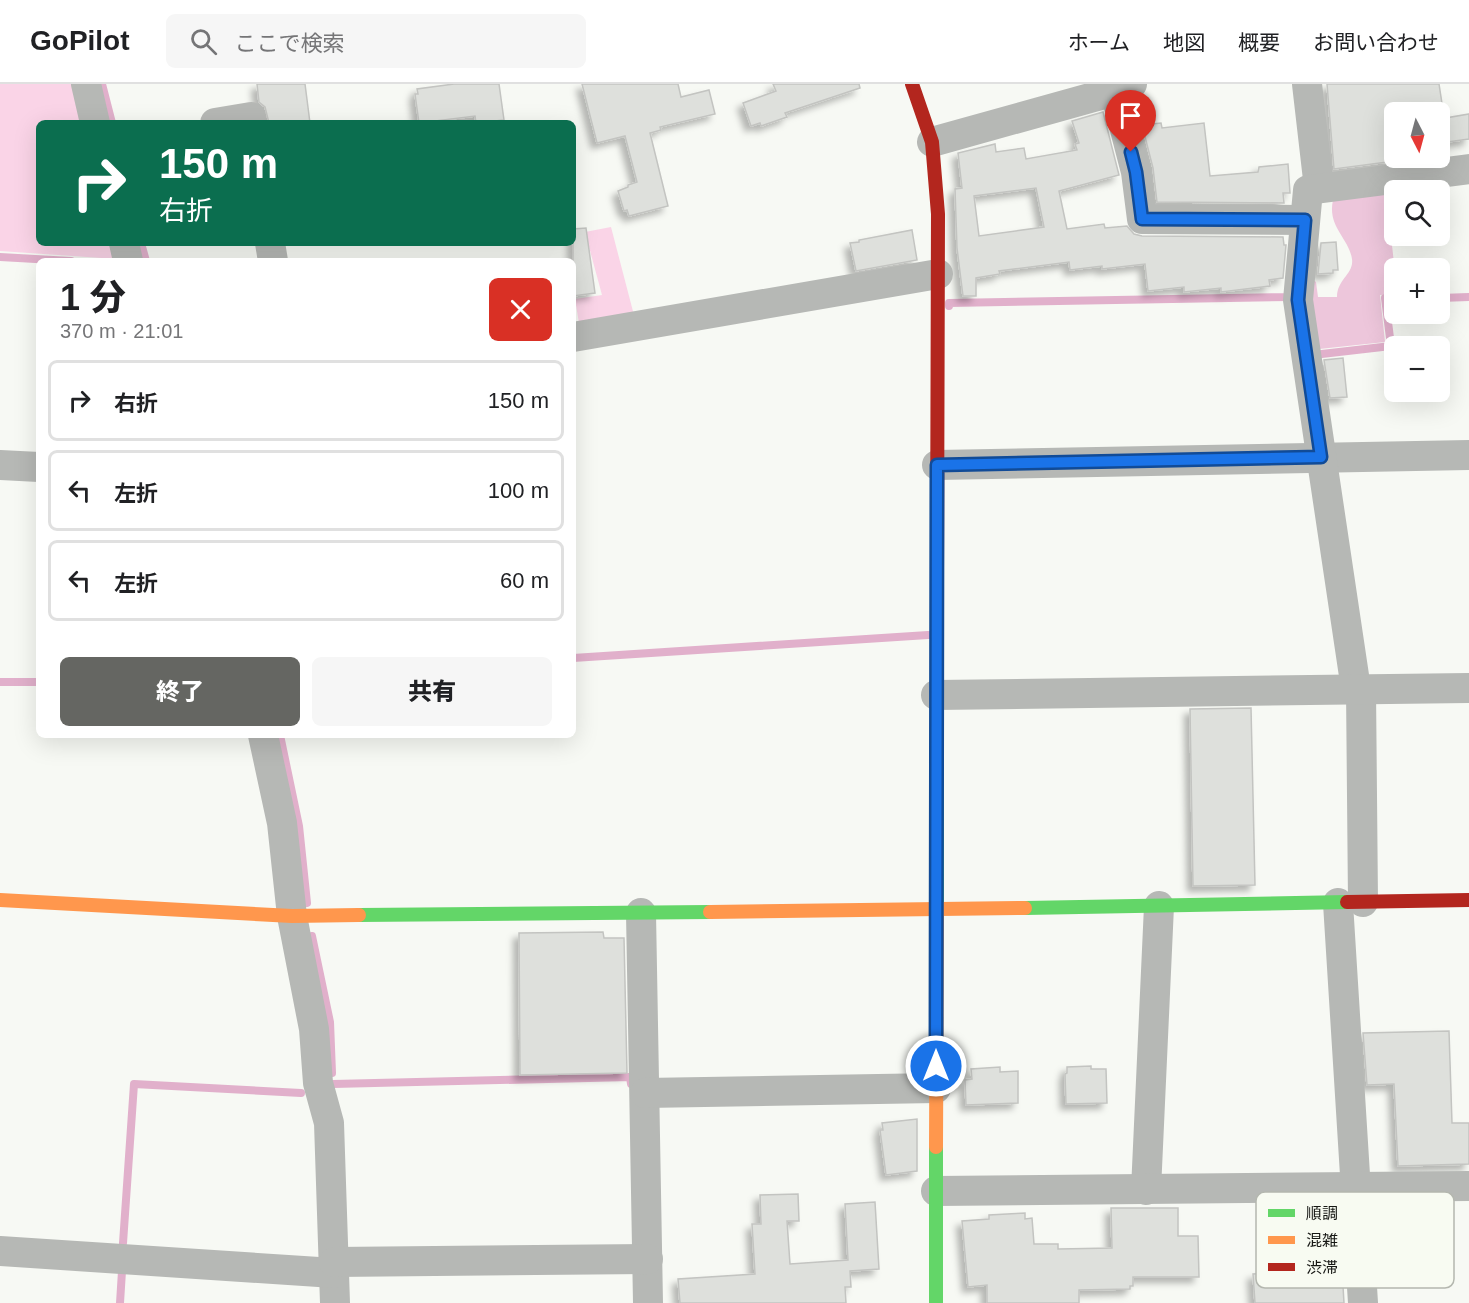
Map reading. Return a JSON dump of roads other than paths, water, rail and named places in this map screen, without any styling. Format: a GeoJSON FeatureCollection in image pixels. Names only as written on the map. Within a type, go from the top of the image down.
{"type":"FeatureCollection","features":[{"type":"Feature","properties":{"kind":"street"},"geometry":{"type":"LineString","coordinates":[[86,84],[94,120]]}},
{"type":"Feature","properties":{"kind":"street"},"geometry":{"type":"LineString","coordinates":[[912,84],[932,142],[938,214],[936,1303]]}},
{"type":"Feature","properties":{"kind":"street"},"geometry":{"type":"LineString","coordinates":[[1307,84],[1319,188]]}},
{"type":"Feature","properties":{"kind":"street"},"geometry":{"type":"LineString","coordinates":[[932,142],[1123,88],[1142,219],[1305,220]]}},
{"type":"Feature","properties":{"kind":"street"},"geometry":{"type":"LineString","coordinates":[[233,120],[251,117],[252,120]]}},
{"type":"Feature","properties":{"kind":"street"},"geometry":{"type":"LineString","coordinates":[[1356,1192],[1351,902],[1359,689],[1298,300],[1308,190],[1469,170]]}},
{"type":"Feature","properties":{"kind":"street"},"geometry":{"type":"LineString","coordinates":[[576,336],[938,274]]}},
{"type":"Feature","properties":{"kind":"street"},"geometry":{"type":"LineString","coordinates":[[937,465],[1469,455]]}},
{"type":"Feature","properties":{"kind":"street"},"geometry":{"type":"LineString","coordinates":[[0,465],[36,467]]}},
{"type":"Feature","properties":{"kind":"street"},"geometry":{"type":"LineString","coordinates":[[936,695],[1469,688]]}},
{"type":"Feature","properties":{"kind":"street"},"geometry":{"type":"LineString","coordinates":[[264,738],[282,824],[292,916],[314,1029],[318,1083],[329,1123],[335,1303]]}},
{"type":"Feature","properties":{"kind":"street"},"geometry":{"type":"LineString","coordinates":[[0,900],[292,916],[936,910],[1469,900]]}},
{"type":"Feature","properties":{"kind":"street"},"geometry":{"type":"LineString","coordinates":[[1146,1190],[1159,906]]}},
{"type":"Feature","properties":{"kind":"street"},"geometry":{"type":"LineString","coordinates":[[641,913],[648,1303]]}},
{"type":"Feature","properties":{"kind":"street"},"geometry":{"type":"LineString","coordinates":[[645,1093],[936,1088]]}},
{"type":"Feature","properties":{"kind":"street"},"geometry":{"type":"LineString","coordinates":[[936,1191],[1356,1189],[1469,1186]]}},
{"type":"Feature","properties":{"kind":"street"},"geometry":{"type":"LineString","coordinates":[[0,1251],[334,1267],[648,1259]]}},
{"type":"Feature","properties":{"kind":"street"},"geometry":{"type":"LineString","coordinates":[[1362,1288],[1363,1303]]}},
{"type":"Feature","properties":{"kind":"waterway"},"geometry":{"type":"LineString","coordinates":[[102,84],[111,120]]}},
{"type":"Feature","properties":{"kind":"waterway"},"geometry":{"type":"LineString","coordinates":[[142,246],[145,258]]}},
{"type":"Feature","properties":{"kind":"waterway"},"geometry":{"type":"LineString","coordinates":[[0,257],[36,259]]}},
{"type":"Feature","properties":{"kind":"waterway"},"geometry":{"type":"LineString","coordinates":[[949,306],[949,303],[1289,297],[1289,293]]}},
{"type":"Feature","properties":{"kind":"waterway"},"geometry":{"type":"LineString","coordinates":[[1450,298],[1469,297]]}},
{"type":"Feature","properties":{"kind":"waterway"},"geometry":{"type":"LineString","coordinates":[[1313,355],[1391,346],[1388,324]]}},
{"type":"Feature","properties":{"kind":"waterway"},"geometry":{"type":"LineString","coordinates":[[576,658],[928,635]]}},
{"type":"Feature","properties":{"kind":"waterway"},"geometry":{"type":"LineString","coordinates":[[0,682],[36,682]]}},
{"type":"Feature","properties":{"kind":"waterway"},"geometry":{"type":"LineString","coordinates":[[281,738],[299,826],[307,903]]}},
{"type":"Feature","properties":{"kind":"waterway"},"geometry":{"type":"LineString","coordinates":[[312,936],[330,1022],[332,1073]]}},
{"type":"Feature","properties":{"kind":"waterway"},"geometry":{"type":"LineString","coordinates":[[333,1084],[630,1077],[631,1084]]}},
{"type":"Feature","properties":{"kind":"waterway"},"geometry":{"type":"LineString","coordinates":[[123,1243],[134,1084],[301,1093]]}},
{"type":"Feature","properties":{"kind":"waterway"},"geometry":{"type":"LineString","coordinates":[[120,1303],[122,1271]]}}]}
